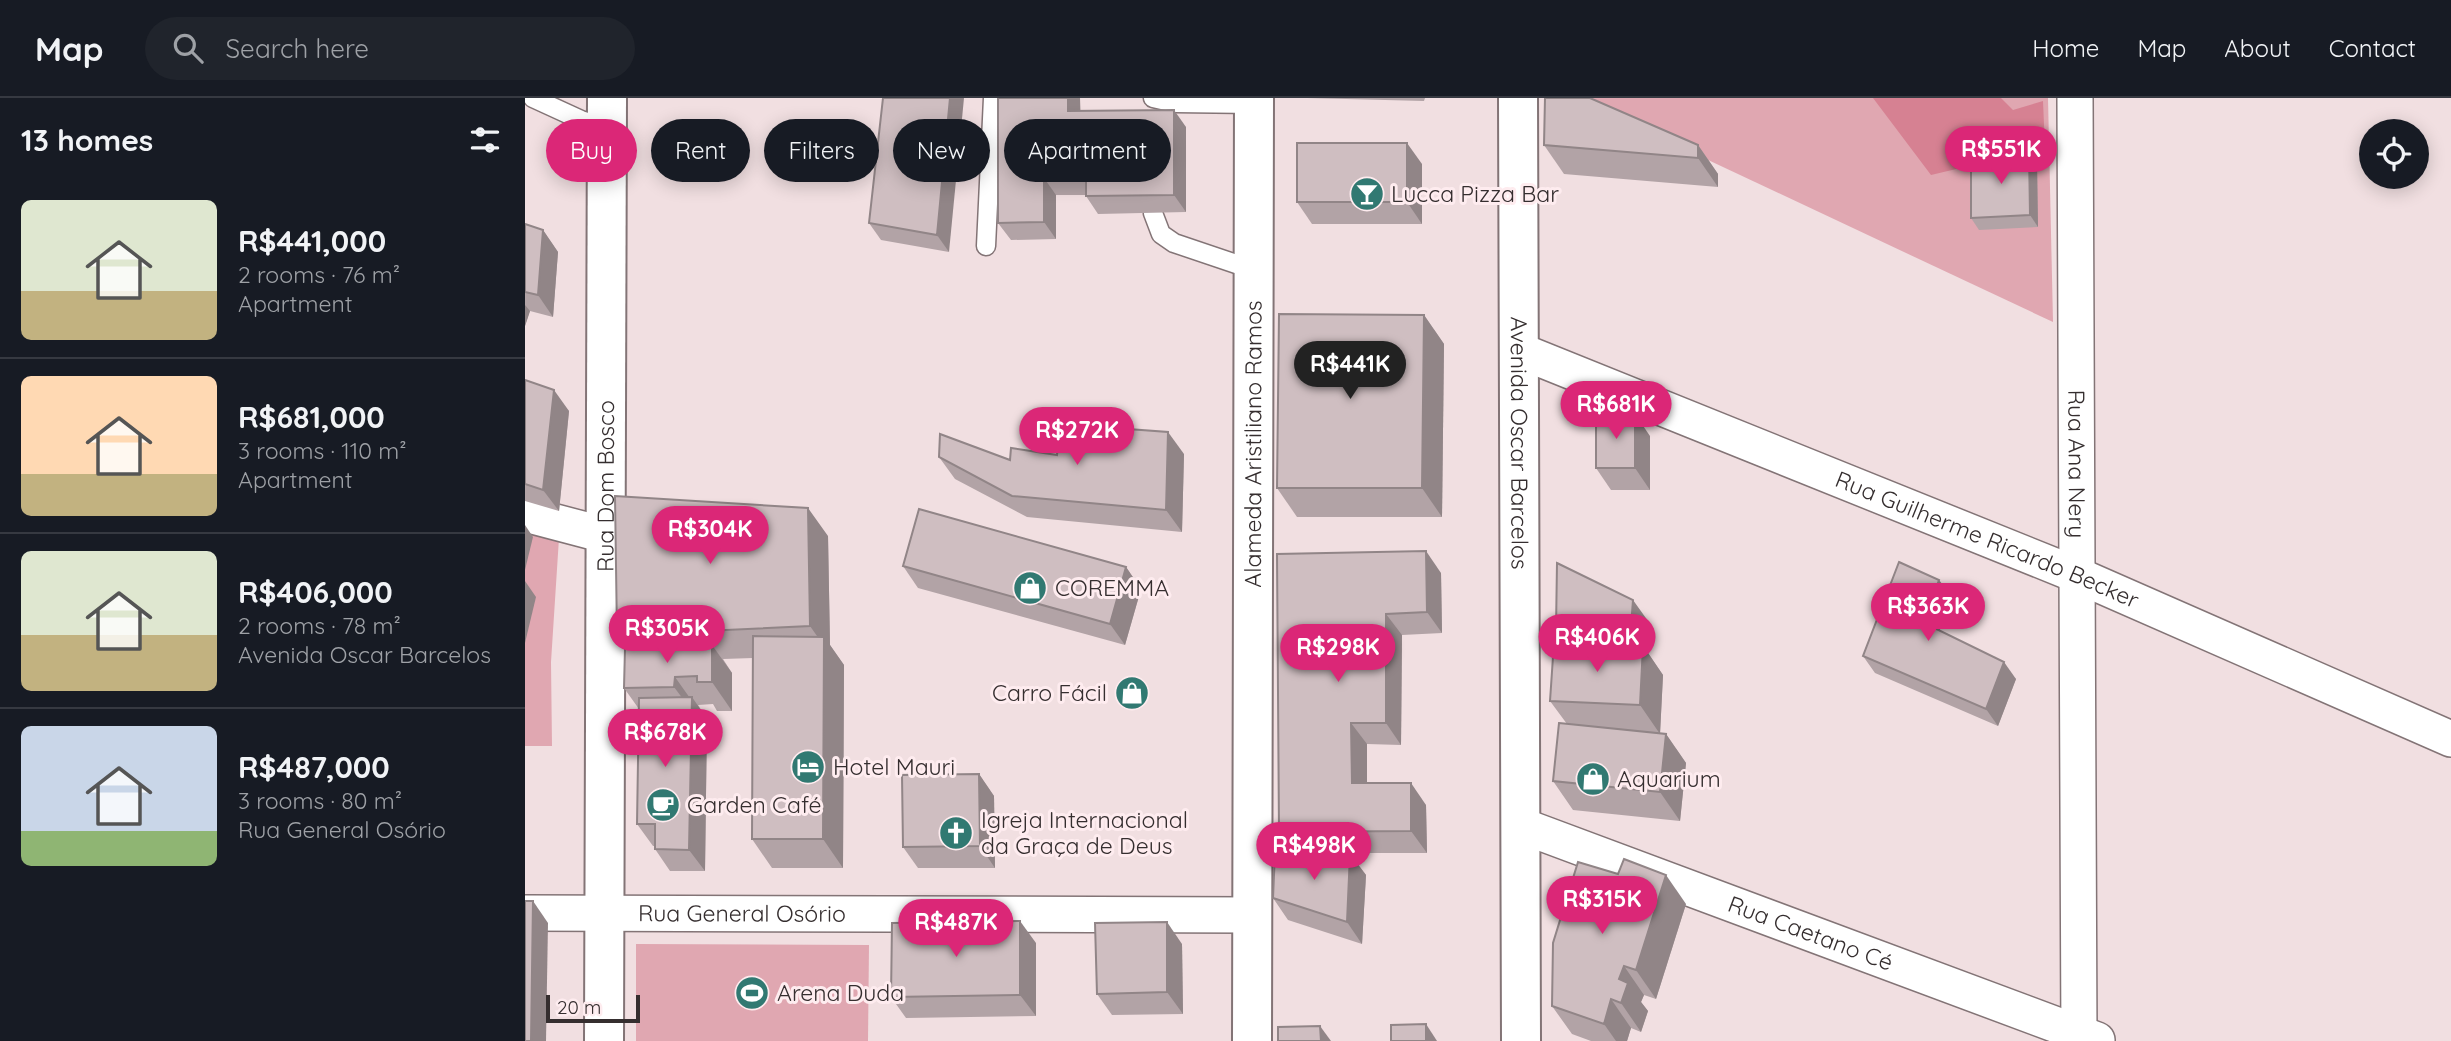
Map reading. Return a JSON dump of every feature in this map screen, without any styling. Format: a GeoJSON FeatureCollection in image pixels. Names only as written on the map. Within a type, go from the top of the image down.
{"type":"FeatureCollection","features":[{"type":"Feature","properties":{"kind":"main road","name":"Avenida Oscar Barcelos"},"geometry":{"type":"LineString","coordinates":[[1518,98],[1521,1041]]}},
{"type":"Feature","properties":{"kind":"main road","name":"Alameda Aristiliano Ramos"},"geometry":{"type":"LineString","coordinates":[[1252,1041],[1254,101]]}},
{"type":"Feature","properties":{"kind":"main road","name":"Rua Dom Bosco"},"geometry":{"type":"LineString","coordinates":[[604,1041],[605,535],[612,498],[607,113]]}},
{"type":"Feature","properties":{"kind":"street","name":"Rua Ana Nery"},"geometry":{"type":"LineString","coordinates":[[2075,98],[2077,575],[2086,1038]]}},
{"type":"Feature","properties":{"kind":"street","name":"Rua Guilherme Ricardo Becker"},"geometry":{"type":"LineString","coordinates":[[1518,351],[2077,575],[2451,738]]}},
{"type":"Feature","properties":{"kind":"street"},"geometry":{"type":"LineString","coordinates":[[525,514],[605,535]]}},
{"type":"Feature","properties":{"kind":"street","name":"Rua Caetano Cé"},"geometry":{"type":"LineString","coordinates":[[1520,825],[2086,1038]]}},
{"type":"Feature","properties":{"kind":"street","name":"Rua General Osório"},"geometry":{"type":"LineString","coordinates":[[525,913],[1253,915]]}},
{"type":"Feature","properties":{"kind":"lane"},"geometry":{"type":"LineString","coordinates":[[533,98],[580,120],[607,113]]}},
{"type":"Feature","properties":{"kind":"lane"},"geometry":{"type":"LineString","coordinates":[[986,246],[993,98]]}},
{"type":"Feature","properties":{"kind":"lane"},"geometry":{"type":"LineString","coordinates":[[1153,118],[1153,98],[1175,103],[1254,101]]}},
{"type":"Feature","properties":{"kind":"lane"},"geometry":{"type":"LineString","coordinates":[[1153,213],[1161,234],[1174,243],[1254,270]]}},
{"type":"Feature","properties":{"kind":"shaded area"},"geometry":{"type":"Polygon","coordinates":[[[1576,98],[2048,98],[2053,322],[1576,98]]]}},
{"type":"Feature","properties":{"kind":"shaded area"},"geometry":{"type":"Polygon","coordinates":[[[1873,98],[2001,98],[2013,110],[2043,101],[2045,148],[1931,175],[1873,98]]]}},
{"type":"Feature","properties":{"kind":"shaded area"},"geometry":{"type":"Polygon","coordinates":[[[525,528],[559,538],[551,662],[552,746],[525,746],[525,528]]]}},
{"type":"Feature","properties":{"kind":"shaded area","name":"Arena Duda"},"geometry":{"type":"Polygon","coordinates":[[[636,944],[869,945],[868,1041],[636,1041],[636,944]]]}},
{"type":"Feature","properties":{"kind":"building"},"geometry":{"type":"Polygon","coordinates":[[[883,98],[950,98],[948,119],[893,119],[893,182],[942,182],[937,235],[869,223],[874,182],[879,182],[879,134],[883,98]]]}},
{"type":"Feature","properties":{"kind":"building"},"geometry":{"type":"Polygon","coordinates":[[[998,98],[1068,98],[1068,111],[1174,110],[1174,195],[1086,196],[1086,182],[1171,182],[1171,119],[1004,119],[1004,182],[1044,182],[1044,222],[998,223],[998,98]]]}},
{"type":"Feature","properties":{"kind":"building"},"geometry":{"type":"Polygon","coordinates":[[[1545,98],[1590,98],[1698,145],[1698,158],[1544,145],[1545,98]]]}},
{"type":"Feature","properties":{"kind":"building"},"geometry":{"type":"Polygon","coordinates":[[[1297,143],[1407,143],[1407,202],[1297,202],[1297,143]]]}},
{"type":"Feature","properties":{"kind":"building"},"geometry":{"type":"Polygon","coordinates":[[[2029,151],[2030,215],[1971,218],[1971,160],[2029,151]]]}},
{"type":"Feature","properties":{"kind":"building"},"geometry":{"type":"Polygon","coordinates":[[[525,224],[543,230],[538,295],[525,292],[525,224]]]}},
{"type":"Feature","properties":{"kind":"building"},"geometry":{"type":"Polygon","coordinates":[[[1279,314],[1424,315],[1422,488],[1277,488],[1279,314]]]}},
{"type":"Feature","properties":{"kind":"building"},"geometry":{"type":"Polygon","coordinates":[[[525,380],[554,390],[543,490],[525,484],[525,380]]]}},
{"type":"Feature","properties":{"kind":"building"},"geometry":{"type":"Polygon","coordinates":[[[1635,414],[1635,468],[1596,468],[1596,415],[1635,414]]]}},
{"type":"Feature","properties":{"kind":"building"},"geometry":{"type":"Polygon","coordinates":[[[1060,424],[1168,432],[1166,510],[1012,496],[939,457],[940,434],[1010,460],[1011,448],[1057,455],[1060,424]]]}},
{"type":"Feature","properties":{"kind":"building"},"geometry":{"type":"Polygon","coordinates":[[[615,496],[808,508],[810,626],[617,635],[615,496]]]}},
{"type":"Feature","properties":{"kind":"building","name":"COREMMA"},"geometry":{"type":"Polygon","coordinates":[[[919,509],[1126,567],[1110,624],[903,566],[919,509]]]}},
{"type":"Feature","properties":{"kind":"building"},"geometry":{"type":"Polygon","coordinates":[[[1426,551],[1427,612],[1386,614],[1386,723],[1351,723],[1352,783],[1411,783],[1411,831],[1279,832],[1277,554],[1426,551]]]}},
{"type":"Feature","properties":{"kind":"building"},"geometry":{"type":"Polygon","coordinates":[[[1899,562],[1939,580],[1924,623],[2004,662],[1986,709],[1863,656],[1899,562]]]}},
{"type":"Feature","properties":{"kind":"building"},"geometry":{"type":"Polygon","coordinates":[[[1557,563],[1633,600],[1630,640],[1556,629],[1557,563]]]}},
{"type":"Feature","properties":{"kind":"building","name":"Hotel Mauri"},"geometry":{"type":"Polygon","coordinates":[[[753,636],[824,637],[823,839],[752,839],[753,636]]]}},
{"type":"Feature","properties":{"kind":"building"},"geometry":{"type":"Polygon","coordinates":[[[1554,642],[1643,646],[1640,705],[1550,701],[1554,642]]]}},
{"type":"Feature","properties":{"kind":"building"},"geometry":{"type":"Polygon","coordinates":[[[712,645],[712,682],[697,682],[697,676],[675,677],[674,687],[624,688],[625,648],[712,645]]]}},
{"type":"Feature","properties":{"kind":"building"},"geometry":{"type":"Polygon","coordinates":[[[692,697],[689,850],[655,849],[655,824],[637,824],[639,698],[692,697]]]}},
{"type":"Feature","properties":{"kind":"building"},"geometry":{"type":"Polygon","coordinates":[[[1559,723],[1666,734],[1660,792],[1553,781],[1559,723]]]}},
{"type":"Feature","properties":{"kind":"building"},"geometry":{"type":"Polygon","coordinates":[[[979,774],[980,846],[903,847],[902,775],[979,774]]]}},
{"type":"Feature","properties":{"kind":"building"},"geometry":{"type":"Polygon","coordinates":[[[1275,852],[1350,854],[1347,922],[1273,898],[1275,852]]]}},
{"type":"Feature","properties":{"kind":"building"},"geometry":{"type":"Polygon","coordinates":[[[1624,859],[1666,875],[1636,970],[1624,966],[1619,979],[1628,983],[1621,1003],[1611,999],[1604,1024],[1552,1006],[1553,943],[1578,862],[1618,874],[1624,859]]]}},
{"type":"Feature","properties":{"kind":"building"},"geometry":{"type":"Polygon","coordinates":[[[525,901],[533,901],[531,1041],[525,1041],[525,901]]]}},
{"type":"Feature","properties":{"kind":"building"},"geometry":{"type":"Polygon","coordinates":[[[1020,921],[1020,995],[891,997],[892,923],[1020,921]]]}},
{"type":"Feature","properties":{"kind":"building"},"geometry":{"type":"Polygon","coordinates":[[[1167,922],[1167,992],[1097,994],[1095,923],[1167,922]]]}},
{"type":"Feature","properties":{"kind":"building"},"geometry":{"type":"Polygon","coordinates":[[[1426,1024],[1426,1041],[1391,1041],[1391,1025],[1426,1024]]]}},
{"type":"Feature","properties":{"kind":"building"},"geometry":{"type":"Polygon","coordinates":[[[1320,1026],[1321,1041],[1278,1041],[1278,1027],[1320,1026]]]}},
{"type":"Feature","properties":{"kind":"place","name":"Lucca Pizza Bar"},"geometry":{"type":"Point","coordinates":[1367,194]}},
{"type":"Feature","properties":{"kind":"place","name":"COREMMA"},"geometry":{"type":"Point","coordinates":[1030,588]}},
{"type":"Feature","properties":{"kind":"place","name":"Carro Fácil"},"geometry":{"type":"Point","coordinates":[1132,693]}},
{"type":"Feature","properties":{"kind":"place","name":"Hotel Mauri"},"geometry":{"type":"Point","coordinates":[808,767]}},
{"type":"Feature","properties":{"kind":"place","name":"Aquarium"},"geometry":{"type":"Point","coordinates":[1593,779]}},
{"type":"Feature","properties":{"kind":"place","name":"Garden Café"},"geometry":{"type":"Point","coordinates":[663,805]}},
{"type":"Feature","properties":{"kind":"place","name":"Igreja Internacional da Graça de Deus"},"geometry":{"type":"Point","coordinates":[956,833]}},
{"type":"Feature","properties":{"kind":"place","name":"Arena Duda"},"geometry":{"type":"Point","coordinates":[752,993]}}]}
